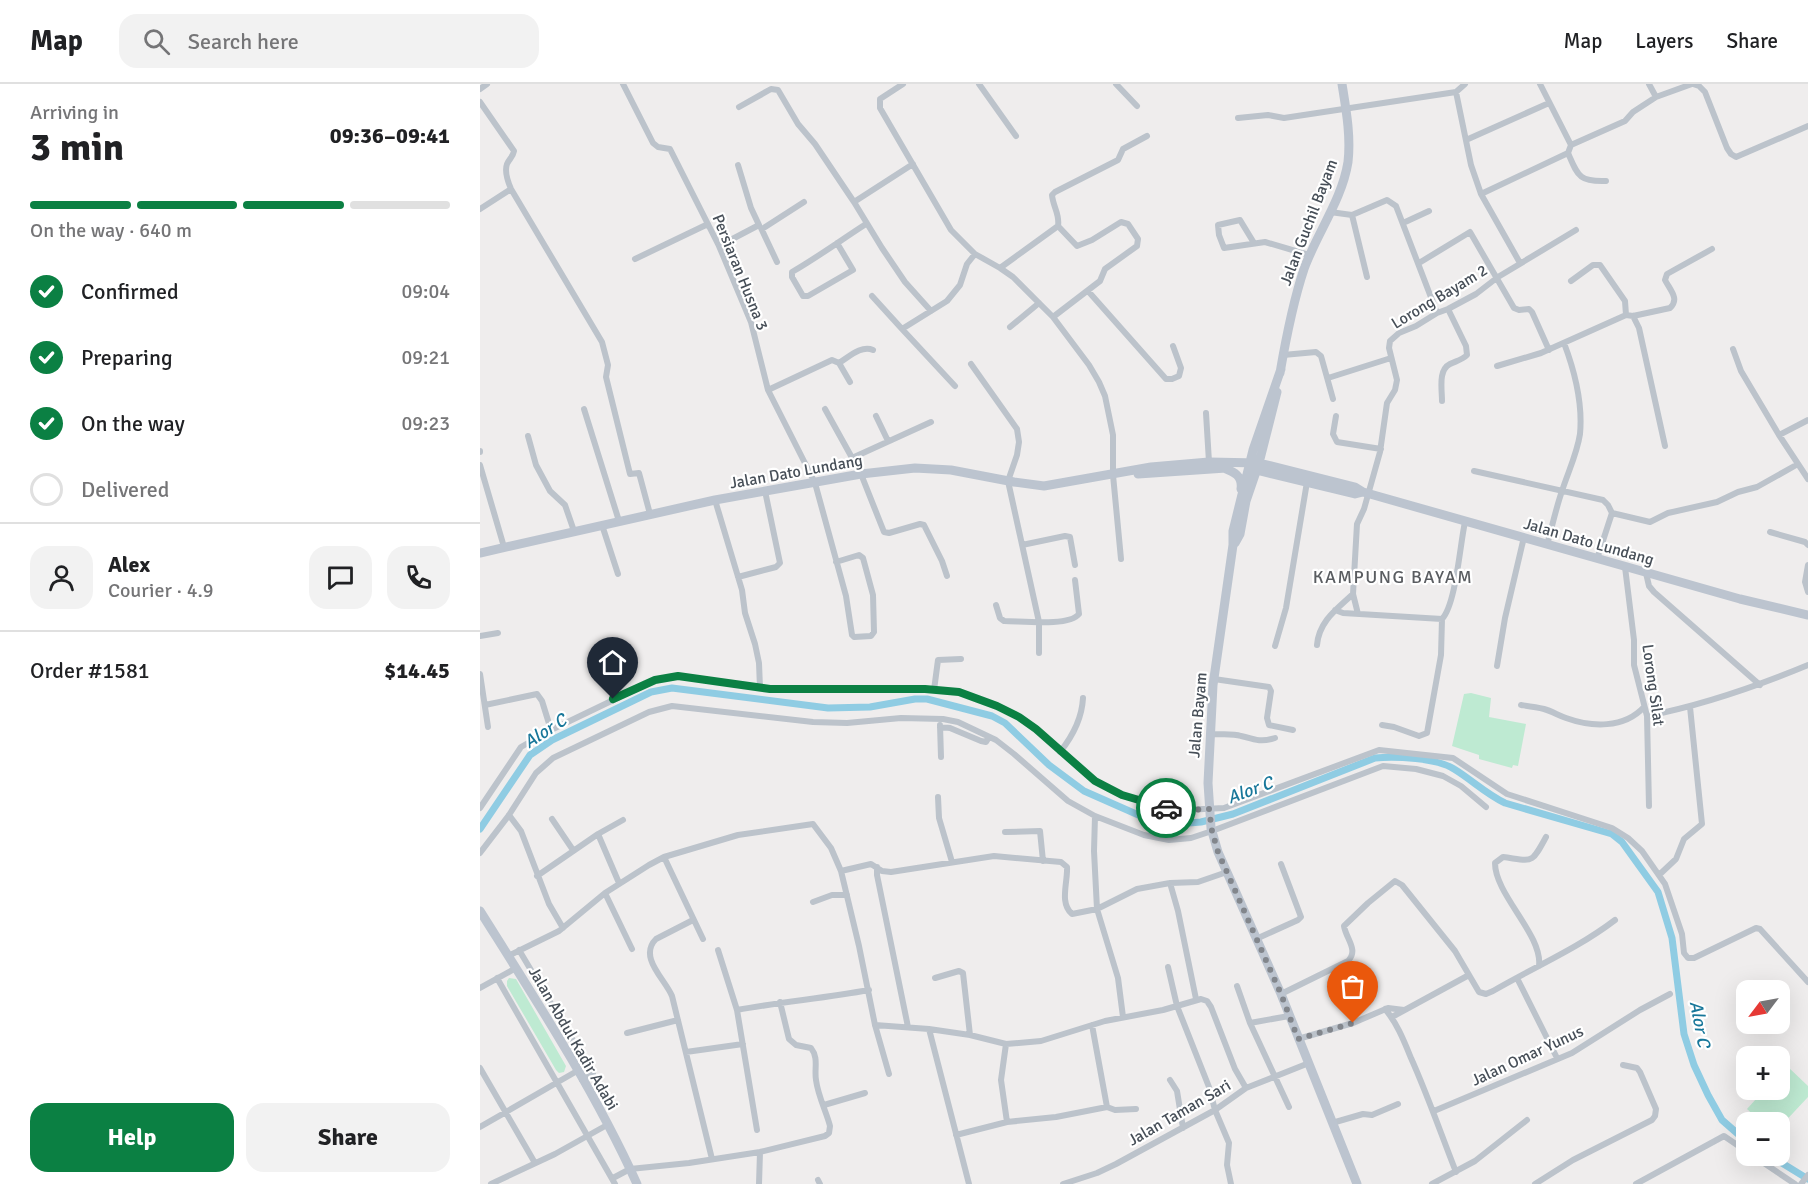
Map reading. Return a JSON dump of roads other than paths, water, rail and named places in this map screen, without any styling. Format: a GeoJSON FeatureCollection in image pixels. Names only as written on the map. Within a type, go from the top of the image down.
{"type":"FeatureCollection","features":[{"type":"Feature","properties":{"kind":"main road","name":"Jalan Guchil Bayam"},"geometry":{"type":"LineString","coordinates":[[1254,466],[1268,432],[1295,299],[1309,255],[1345,175],[1348,161],[1348,130],[1341,84]]}},
{"type":"Feature","properties":{"kind":"main road","name":"Jalan Guchil Bayam"},"geometry":{"type":"LineString","coordinates":[[1254,466],[1252,450],[1281,369]]}},
{"type":"Feature","properties":{"kind":"main road"},"geometry":{"type":"LineString","coordinates":[[1242,501],[1263,477],[1283,472],[1269,457],[1268,432]]}},
{"type":"Feature","properties":{"kind":"main road"},"geometry":{"type":"LineString","coordinates":[[1223,465],[1249,454],[1252,450]]}},
{"type":"Feature","properties":{"kind":"main road","name":"Jalan Dato Lundang"},"geometry":{"type":"LineString","coordinates":[[480,553],[715,500],[861,474],[933,468],[1044,486],[1151,467],[1209,462],[1223,465]]}},
{"type":"Feature","properties":{"kind":"main road","name":"Jalan Dato Lundang"},"geometry":{"type":"LineString","coordinates":[[1117,474],[1151,474],[1223,465],[1254,466],[1355,487],[1366,493],[1465,522],[1770,608],[1808,615]]}},
{"type":"Feature","properties":{"kind":"main road"},"geometry":{"type":"LineString","coordinates":[[1223,465],[1239,477],[1242,483],[1242,501]]}},
{"type":"Feature","properties":{"kind":"main road","name":"Jalan Bayam"},"geometry":{"type":"LineString","coordinates":[[1254,466],[1242,501],[1240,534],[1233,545],[1214,679],[1208,783],[1211,829],[1227,872],[1281,994],[1357,1184]]}},
{"type":"Feature","properties":{"kind":"main road","name":"Jalan Dato Lundang"},"geometry":{"type":"LineString","coordinates":[[1283,472],[1307,482],[1355,494],[1366,493]]}},
{"type":"Feature","properties":{"kind":"main road","name":"Jalan Abdul Kadir Adabi"},"geometry":{"type":"LineString","coordinates":[[480,911],[580,1076],[637,1184]]}},
{"type":"Feature","properties":{"kind":"street"},"geometry":{"type":"LineString","coordinates":[[480,89],[486,84]]}},
{"type":"Feature","properties":{"kind":"street","name":"Persiaran Husna 3"},"geometry":{"type":"LineString","coordinates":[[623,84],[653,143],[658,147],[670,149],[718,246],[750,322],[768,390],[816,483],[836,562],[846,596],[852,635],[869,637],[874,632],[873,595],[863,558],[859,555],[836,562]]}},
{"type":"Feature","properties":{"kind":"street"},"geometry":{"type":"LineString","coordinates":[[764,84],[768,91]]}},
{"type":"Feature","properties":{"kind":"street"},"geometry":{"type":"LineString","coordinates":[[903,84],[880,99],[880,108],[951,230],[975,254],[1000,268],[1053,317],[1089,365],[1105,396],[1113,435],[1117,474],[1121,558]]}},
{"type":"Feature","properties":{"kind":"street"},"geometry":{"type":"LineString","coordinates":[[979,84],[1016,136]]}},
{"type":"Feature","properties":{"kind":"street"},"geometry":{"type":"LineString","coordinates":[[1116,84],[1137,106]]}},
{"type":"Feature","properties":{"kind":"street"},"geometry":{"type":"LineString","coordinates":[[1238,118],[1268,115],[1284,118],[1456,93],[1465,84]]}},
{"type":"Feature","properties":{"kind":"street"},"geometry":{"type":"LineString","coordinates":[[1540,84],[1571,145]]}},
{"type":"Feature","properties":{"kind":"street"},"geometry":{"type":"LineString","coordinates":[[1649,84],[1656,97]]}},
{"type":"Feature","properties":{"kind":"street"},"geometry":{"type":"LineString","coordinates":[[1606,181],[1589,182],[1578,176],[1568,153],[1571,145],[1625,121],[1633,112],[1656,97],[1693,84],[1705,92],[1727,148],[1736,157],[1808,126]]}},
{"type":"Feature","properties":{"kind":"street"},"geometry":{"type":"LineString","coordinates":[[739,107],[774,88],[780,92],[798,124],[815,144],[905,282],[931,311]]}},
{"type":"Feature","properties":{"kind":"street"},"geometry":{"type":"LineString","coordinates":[[1456,93],[1481,194],[1520,263]]}},
{"type":"Feature","properties":{"kind":"street"},"geometry":{"type":"LineString","coordinates":[[480,102],[514,151],[507,162],[506,170],[511,189],[602,342],[609,366],[606,375],[630,474],[639,473],[650,514]]}},
{"type":"Feature","properties":{"kind":"street"},"geometry":{"type":"LineString","coordinates":[[1466,140],[1549,103]]}},
{"type":"Feature","properties":{"kind":"street"},"geometry":{"type":"LineString","coordinates":[[1000,268],[1058,226],[1059,218],[1052,200],[1055,192],[1118,160],[1123,149],[1147,136]]}},
{"type":"Feature","properties":{"kind":"street"},"geometry":{"type":"LineString","coordinates":[[1481,194],[1568,153]]}},
{"type":"Feature","properties":{"kind":"street"},"geometry":{"type":"LineString","coordinates":[[854,202],[913,164]]}},
{"type":"Feature","properties":{"kind":"street"},"geometry":{"type":"LineString","coordinates":[[738,165],[751,208],[777,262]]}},
{"type":"Feature","properties":{"kind":"street"},"geometry":{"type":"LineString","coordinates":[[480,209],[511,189]]}},
{"type":"Feature","properties":{"kind":"street"},"geometry":{"type":"LineString","coordinates":[[1330,212],[1352,215],[1387,200],[1396,206],[1437,313]]}},
{"type":"Feature","properties":{"kind":"street"},"geometry":{"type":"LineString","coordinates":[[718,246],[761,227],[804,202]]}},
{"type":"Feature","properties":{"kind":"street"},"geometry":{"type":"LineString","coordinates":[[1403,223],[1429,211]]}},
{"type":"Feature","properties":{"kind":"street"},"geometry":{"type":"LineString","coordinates":[[1352,215],[1367,277]]}},
{"type":"Feature","properties":{"kind":"street"},"geometry":{"type":"LineString","coordinates":[[1254,243],[1240,220],[1218,225],[1224,248],[1265,242],[1309,255]]}},
{"type":"Feature","properties":{"kind":"street"},"geometry":{"type":"LineString","coordinates":[[1053,317],[1100,281],[1105,269],[1137,246],[1138,239],[1128,224],[1121,222],[1092,240],[1077,246],[1058,226]]}},
{"type":"Feature","properties":{"kind":"street"},"geometry":{"type":"LineString","coordinates":[[635,259],[708,224]]}},
{"type":"Feature","properties":{"kind":"street"},"geometry":{"type":"LineString","coordinates":[[837,243],[853,270],[808,296],[803,296],[792,277],[792,272],[866,224]]}},
{"type":"Feature","properties":{"kind":"street","name":"Lorong Bayam 2"},"geometry":{"type":"LineString","coordinates":[[1358,614],[1353,594],[1357,524],[1381,449],[1387,403],[1395,390],[1397,380],[1389,348],[1390,341],[1400,333],[1476,294],[1498,277],[1576,230]]}},
{"type":"Feature","properties":{"kind":"street"},"geometry":{"type":"LineString","coordinates":[[1419,263],[1470,232],[1516,309],[1530,310],[1549,350]]}},
{"type":"Feature","properties":{"kind":"street"},"geometry":{"type":"LineString","coordinates":[[1497,366],[1549,350],[1630,316],[1670,308],[1675,299],[1665,280],[1667,274],[1712,249]]}},
{"type":"Feature","properties":{"kind":"street"},"geometry":{"type":"LineString","coordinates":[[902,329],[947,301],[960,285],[967,264],[975,254]]}},
{"type":"Feature","properties":{"kind":"street"},"geometry":{"type":"LineString","coordinates":[[1571,281],[1593,265],[1600,265],[1625,301],[1630,316],[1639,328],[1665,446]]}},
{"type":"Feature","properties":{"kind":"street"},"geometry":{"type":"LineString","coordinates":[[1088,291],[1166,379],[1179,376],[1181,368],[1173,346]]}},
{"type":"Feature","properties":{"kind":"street"},"geometry":{"type":"LineString","coordinates":[[872,296],[955,386]]}},
{"type":"Feature","properties":{"kind":"street"},"geometry":{"type":"LineString","coordinates":[[1010,327],[1039,303]]}},
{"type":"Feature","properties":{"kind":"street"},"geometry":{"type":"LineString","coordinates":[[1442,400],[1443,371],[1446,366],[1467,355],[1466,346],[1448,309]]}},
{"type":"Feature","properties":{"kind":"street"},"geometry":{"type":"LineString","coordinates":[[1547,544],[1580,434],[1575,372],[1564,343]]}},
{"type":"Feature","properties":{"kind":"street"},"geometry":{"type":"LineString","coordinates":[[839,363],[861,349],[873,350]]}},
{"type":"Feature","properties":{"kind":"street"},"geometry":{"type":"LineString","coordinates":[[1732,349],[1741,371],[1808,479]]}},
{"type":"Feature","properties":{"kind":"street"},"geometry":{"type":"LineString","coordinates":[[1283,355],[1316,352],[1321,356],[1333,399]]}},
{"type":"Feature","properties":{"kind":"street"},"geometry":{"type":"LineString","coordinates":[[1328,378],[1391,358]]}},
{"type":"Feature","properties":{"kind":"street"},"geometry":{"type":"LineString","coordinates":[[768,390],[832,360],[839,363],[850,382]]}},
{"type":"Feature","properties":{"kind":"street"},"geometry":{"type":"LineString","coordinates":[[971,364],[1017,429],[1019,442],[1017,455],[1008,481],[1039,622],[1039,653]]}},
{"type":"Feature","properties":{"kind":"street"},"geometry":{"type":"LineString","coordinates":[[584,409],[619,521]]}},
{"type":"Feature","properties":{"kind":"street"},"geometry":{"type":"LineString","coordinates":[[825,409],[861,474],[885,532],[924,525],[947,576]]}},
{"type":"Feature","properties":{"kind":"street"},"geometry":{"type":"LineString","coordinates":[[1206,413],[1209,462]]}},
{"type":"Feature","properties":{"kind":"street"},"geometry":{"type":"LineString","coordinates":[[876,416],[888,441]]}},
{"type":"Feature","properties":{"kind":"street"},"geometry":{"type":"LineString","coordinates":[[1336,416],[1333,434],[1337,442],[1381,449]]}},
{"type":"Feature","properties":{"kind":"street"},"geometry":{"type":"LineString","coordinates":[[1779,435],[1808,420]]}},
{"type":"Feature","properties":{"kind":"street"},"geometry":{"type":"LineString","coordinates":[[852,458],[931,422]]}},
{"type":"Feature","properties":{"kind":"street"},"geometry":{"type":"LineString","coordinates":[[528,436],[536,465],[550,491],[565,505],[574,531]]}},
{"type":"Feature","properties":{"kind":"street"},"geometry":{"type":"LineString","coordinates":[[1612,513],[1650,522],[1668,513],[1717,502],[1738,492],[1757,487],[1798,464]]}},
{"type":"Feature","properties":{"kind":"street"},"geometry":{"type":"LineString","coordinates":[[480,465],[504,547]]}},
{"type":"Feature","properties":{"kind":"street"},"geometry":{"type":"LineString","coordinates":[[1474,471],[1603,500],[1612,513],[1597,559]]}},
{"type":"Feature","properties":{"kind":"street"},"geometry":{"type":"LineString","coordinates":[[1275,646],[1286,608],[1307,482]]}},
{"type":"Feature","properties":{"kind":"street"},"geometry":{"type":"LineString","coordinates":[[738,577],[780,564],[765,491]]}},
{"type":"Feature","properties":{"kind":"street"},"geometry":{"type":"LineString","coordinates":[[715,500],[738,577],[759,663],[760,688]]}},
{"type":"Feature","properties":{"kind":"street"},"geometry":{"type":"LineString","coordinates":[[1382,725],[1419,736],[1427,734],[1441,656],[1442,619],[1446,615],[1452,592],[1465,522]]}},
{"type":"Feature","properties":{"kind":"street"},"geometry":{"type":"LineString","coordinates":[[602,525],[618,574]]}},
{"type":"Feature","properties":{"kind":"street"},"geometry":{"type":"LineString","coordinates":[[1770,532],[1805,542],[1808,545]]}},
{"type":"Feature","properties":{"kind":"street"},"geometry":{"type":"LineString","coordinates":[[1022,545],[1065,536],[1070,537],[1075,565]]}},
{"type":"Feature","properties":{"kind":"street"},"geometry":{"type":"LineString","coordinates":[[1497,666],[1505,618],[1524,537]]}},
{"type":"Feature","properties":{"kind":"street"},"geometry":{"type":"LineString","coordinates":[[1808,564],[1805,582],[1808,592]]}},
{"type":"Feature","properties":{"kind":"street","name":"Lorong Silat"},"geometry":{"type":"LineString","coordinates":[[1625,567],[1634,640],[1634,665],[1647,716],[1649,806]]}},
{"type":"Feature","properties":{"kind":"street"},"geometry":{"type":"LineString","coordinates":[[1646,573],[1649,586],[1654,592],[1760,685]]}},
{"type":"Feature","properties":{"kind":"street"},"geometry":{"type":"LineString","coordinates":[[996,605],[1002,621],[1059,622],[1077,618],[1080,614],[1075,580]]}},
{"type":"Feature","properties":{"kind":"street"},"geometry":{"type":"LineString","coordinates":[[1317,645],[1320,628],[1353,594]]}},
{"type":"Feature","properties":{"kind":"street"},"geometry":{"type":"LineString","coordinates":[[1335,610],[1343,614],[1442,619]]}},
{"type":"Feature","properties":{"kind":"street"},"geometry":{"type":"LineString","coordinates":[[480,636],[498,633]]}},
{"type":"Feature","properties":{"kind":"street"},"geometry":{"type":"LineString","coordinates":[[934,690],[938,660],[961,660]]}},
{"type":"Feature","properties":{"kind":"street"},"geometry":{"type":"LineString","coordinates":[[1647,716],[1690,707],[1760,685],[1808,665]]}},
{"type":"Feature","properties":{"kind":"street"},"geometry":{"type":"LineString","coordinates":[[480,674],[489,727]]}},
{"type":"Feature","properties":{"kind":"street"},"geometry":{"type":"LineString","coordinates":[[480,808],[521,747],[655,680],[678,676],[760,688],[959,692],[1019,717],[1095,781],[1122,795],[1158,807],[1184,810],[1209,812],[1224,808],[1379,750],[1448,756],[1460,760],[1507,794],[1620,831],[1642,851],[1670,894],[1682,934],[1684,953],[1688,958],[1694,958],[1756,928],[1760,929],[1808,982]]}},
{"type":"Feature","properties":{"kind":"street"},"geometry":{"type":"LineString","coordinates":[[1214,679],[1269,687],[1271,691],[1267,718],[1269,725],[1293,730]]}},
{"type":"Feature","properties":{"kind":"street"},"geometry":{"type":"LineString","coordinates":[[485,705],[537,694],[542,701],[551,730]]}},
{"type":"Feature","properties":{"kind":"street"},"geometry":{"type":"LineString","coordinates":[[1060,752],[1073,733],[1083,698]]}},
{"type":"Feature","properties":{"kind":"street"},"geometry":{"type":"LineString","coordinates":[[1521,705],[1544,709],[1568,719],[1594,724],[1618,723],[1628,720],[1644,706]]}},
{"type":"Feature","properties":{"kind":"street"},"geometry":{"type":"LineString","coordinates":[[480,853],[509,815],[536,773],[553,758],[659,708],[672,706],[813,722],[848,723],[901,718],[958,722],[990,737],[1014,754],[1068,801],[1095,816],[1144,835],[1169,840],[1191,838],[1383,766],[1416,769],[1443,776],[1461,786],[1486,807]]}},
{"type":"Feature","properties":{"kind":"street"},"geometry":{"type":"LineString","coordinates":[[1659,875],[1676,859],[1685,837],[1702,824],[1690,707]]}},
{"type":"Feature","properties":{"kind":"street"},"geometry":{"type":"LineString","coordinates":[[940,719],[941,757]]}},
{"type":"Feature","properties":{"kind":"street"},"geometry":{"type":"LineString","coordinates":[[940,727],[950,728],[981,741],[986,742],[990,737]]}},
{"type":"Feature","properties":{"kind":"street"},"geometry":{"type":"LineString","coordinates":[[1211,735],[1240,735],[1252,740],[1264,741],[1275,738]]}},
{"type":"Feature","properties":{"kind":"street"},"geometry":{"type":"LineString","coordinates":[[938,797],[939,818],[952,862]]}},
{"type":"Feature","properties":{"kind":"street"},"geometry":{"type":"LineString","coordinates":[[509,815],[521,831],[549,904],[563,928]]}},
{"type":"Feature","properties":{"kind":"street"},"geometry":{"type":"LineString","coordinates":[[1095,816],[1097,909],[1118,978],[1124,1017]]}},
{"type":"Feature","properties":{"kind":"street"},"geometry":{"type":"LineString","coordinates":[[552,819],[573,850]]}},
{"type":"Feature","properties":{"kind":"street"},"geometry":{"type":"LineString","coordinates":[[537,876],[573,850],[623,820]]}},
{"type":"Feature","properties":{"kind":"street"},"geometry":{"type":"LineString","coordinates":[[508,956],[563,928],[619,883],[663,857],[738,835],[813,824],[831,848],[841,871],[875,1025],[889,1074]]}},
{"type":"Feature","properties":{"kind":"street"},"geometry":{"type":"LineString","coordinates":[[1005,832],[1040,831],[1043,861]]}},
{"type":"Feature","properties":{"kind":"street"},"geometry":{"type":"LineString","coordinates":[[598,834],[619,883]]}},
{"type":"Feature","properties":{"kind":"street"},"geometry":{"type":"LineString","coordinates":[[1539,966],[1539,956],[1526,927],[1495,876],[1495,864],[1503,858],[1527,861],[1533,859],[1546,837]]}},
{"type":"Feature","properties":{"kind":"street"},"geometry":{"type":"LineString","coordinates":[[841,871],[871,864],[882,871],[891,872],[994,856],[1061,862],[1067,867],[1065,903],[1068,912],[1072,914],[1097,909],[1137,889],[1170,883],[1198,882],[1227,872]]}},
{"type":"Feature","properties":{"kind":"street"},"geometry":{"type":"LineString","coordinates":[[663,857],[703,939]]}},
{"type":"Feature","properties":{"kind":"street"},"geometry":{"type":"LineString","coordinates":[[1256,939],[1301,917],[1281,864]]}},
{"type":"Feature","properties":{"kind":"street"},"geometry":{"type":"LineString","coordinates":[[877,867],[878,883],[908,1027]]}},
{"type":"Feature","properties":{"kind":"street"},"geometry":{"type":"LineString","coordinates":[[1281,994],[1348,961],[1354,951],[1344,926],[1395,881],[1402,885],[1455,951],[1479,992],[1486,994],[1591,938],[1615,920]]}},
{"type":"Feature","properties":{"kind":"street"},"geometry":{"type":"LineString","coordinates":[[1170,883],[1196,999]]}},
{"type":"Feature","properties":{"kind":"street"},"geometry":{"type":"LineString","coordinates":[[605,893],[632,949]]}},
{"type":"Feature","properties":{"kind":"street"},"geometry":{"type":"LineString","coordinates":[[813,902],[832,895],[847,895]]}},
{"type":"Feature","properties":{"kind":"street"},"geometry":{"type":"LineString","coordinates":[[693,920],[656,939],[650,949],[652,964],[665,981],[672,996],[712,1159]]}},
{"type":"Feature","properties":{"kind":"street"},"geometry":{"type":"LineString","coordinates":[[480,1127],[558,1083],[593,1074],[519,950]]}},
{"type":"Feature","properties":{"kind":"street"},"geometry":{"type":"LineString","coordinates":[[718,950],[737,1011],[757,1130]]}},
{"type":"Feature","properties":{"kind":"street"},"geometry":{"type":"LineString","coordinates":[[1168,967],[1177,1006],[1229,1143],[1227,1165],[1231,1184]]}},
{"type":"Feature","properties":{"kind":"street"},"geometry":{"type":"LineString","coordinates":[[480,988],[516,968]]}},
{"type":"Feature","properties":{"kind":"street"},"geometry":{"type":"LineString","coordinates":[[935,978],[959,971],[963,973],[970,1035]]}},
{"type":"Feature","properties":{"kind":"street"},"geometry":{"type":"LineString","coordinates":[[1392,1017],[1469,975]]}},
{"type":"Feature","properties":{"kind":"street"},"geometry":{"type":"LineString","coordinates":[[497,978],[614,1181],[630,1169],[760,1152],[827,1135],[830,1126],[816,1079],[814,1052],[812,1048],[796,1045],[789,1039],[780,1002]]}},
{"type":"Feature","properties":{"kind":"street"},"geometry":{"type":"LineString","coordinates":[[1517,978],[1557,1059]]}},
{"type":"Feature","properties":{"kind":"street"},"geometry":{"type":"LineString","coordinates":[[1237,986],[1250,1023],[1289,1107]]}},
{"type":"Feature","properties":{"kind":"street"},"geometry":{"type":"LineString","coordinates":[[737,1011],[780,1002],[826,998],[869,990]]}},
{"type":"Feature","properties":{"kind":"street","name":"Jalan Omar Yunus"},"geometry":{"type":"LineString","coordinates":[[1434,1111],[1557,1059],[1670,994]]}},
{"type":"Feature","properties":{"kind":"street"},"geometry":{"type":"LineString","coordinates":[[875,1025],[929,1029],[970,1035],[1006,1044],[1041,1041],[1092,1025],[1177,1006],[1196,999],[1207,1001],[1211,1007],[1235,1070],[1246,1088]]}},
{"type":"Feature","properties":{"kind":"street"},"geometry":{"type":"LineString","coordinates":[[1298,1039],[1353,1023],[1385,1009],[1404,1010]]}},
{"type":"Feature","properties":{"kind":"street"},"geometry":{"type":"LineString","coordinates":[[1385,1009],[1392,1017],[1434,1111],[1440,1133],[1456,1172]]}},
{"type":"Feature","properties":{"kind":"street"},"geometry":{"type":"LineString","coordinates":[[1250,1023],[1290,1016]]}},
{"type":"Feature","properties":{"kind":"street"},"geometry":{"type":"LineString","coordinates":[[627,1033],[678,1020]]}},
{"type":"Feature","properties":{"kind":"street"},"geometry":{"type":"LineString","coordinates":[[1092,1025],[1107,1107]]}},
{"type":"Feature","properties":{"kind":"street"},"geometry":{"type":"LineString","coordinates":[[929,1029],[969,1184]]}},
{"type":"Feature","properties":{"kind":"street"},"geometry":{"type":"LineString","coordinates":[[686,1052],[743,1044]]}},
{"type":"Feature","properties":{"kind":"street"},"geometry":{"type":"LineString","coordinates":[[1006,1044],[1001,1080],[1006,1122]]}},
{"type":"Feature","properties":{"kind":"street","name":"Jalan Taman Sari"},"geometry":{"type":"LineString","coordinates":[[1063,1184],[1116,1164],[1215,1110],[1246,1088],[1309,1063]]}},
{"type":"Feature","properties":{"kind":"street"},"geometry":{"type":"LineString","coordinates":[[1535,1184],[1573,1160],[1652,1120],[1655,1116],[1656,1109],[1640,1072],[1637,1068],[1623,1065]]}},
{"type":"Feature","properties":{"kind":"street"},"geometry":{"type":"LineString","coordinates":[[480,1068],[536,1163]]}},
{"type":"Feature","properties":{"kind":"street"},"geometry":{"type":"LineString","coordinates":[[1170,1080],[1177,1091],[1183,1128]]}},
{"type":"Feature","properties":{"kind":"street"},"geometry":{"type":"LineString","coordinates":[[824,1105],[865,1093]]}},
{"type":"Feature","properties":{"kind":"street"},"geometry":{"type":"LineString","coordinates":[[1332,1123],[1364,1114],[1372,1115],[1398,1104]]}},
{"type":"Feature","properties":{"kind":"street"},"geometry":{"type":"LineString","coordinates":[[956,1135],[1006,1122],[1056,1117],[1107,1107],[1115,1110],[1136,1109]]}},
{"type":"Feature","properties":{"kind":"street"},"geometry":{"type":"LineString","coordinates":[[1432,1184],[1442,1182],[1497,1146],[1527,1120]]}},
{"type":"Feature","properties":{"kind":"street"},"geometry":{"type":"LineString","coordinates":[[491,1184],[607,1125]]}},
{"type":"Feature","properties":{"kind":"street"},"geometry":{"type":"LineString","coordinates":[[1636,1184],[1724,1136],[1736,1144]]}},
{"type":"Feature","properties":{"kind":"street"},"geometry":{"type":"LineString","coordinates":[[759,1184],[760,1152]]}},
{"type":"Feature","properties":{"kind":"street"},"geometry":{"type":"LineString","coordinates":[[1768,1166],[1795,1184]]}},
{"type":"Feature","properties":{"kind":"street"},"geometry":{"type":"LineString","coordinates":[[1801,1184],[1808,1174]]}},
{"type":"Feature","properties":{"kind":"waterway","name":"Alor C"},"geometry":{"type":"LineString","coordinates":[[480,829],[530,755],[552,740],[651,692],[672,688],[828,708],[870,707],[927,699],[992,716],[1005,723],[1049,765],[1084,791],[1152,821],[1177,824],[1201,822],[1233,814],[1375,758],[1393,757],[1437,762],[1454,769],[1505,803],[1612,834],[1622,842],[1658,892],[1672,938],[1684,1034],[1694,1065],[1722,1120],[1736,1132]]}},
{"type":"Feature","properties":{"kind":"waterway","name":"Alor C"},"geometry":{"type":"LineString","coordinates":[[1787,1166],[1808,1179]]}},
{"type":"Feature","properties":{"kind":"district","name":"KAMPUNG BAYAM"},"geometry":{"type":"Point","coordinates":[1393,577]}}]}
